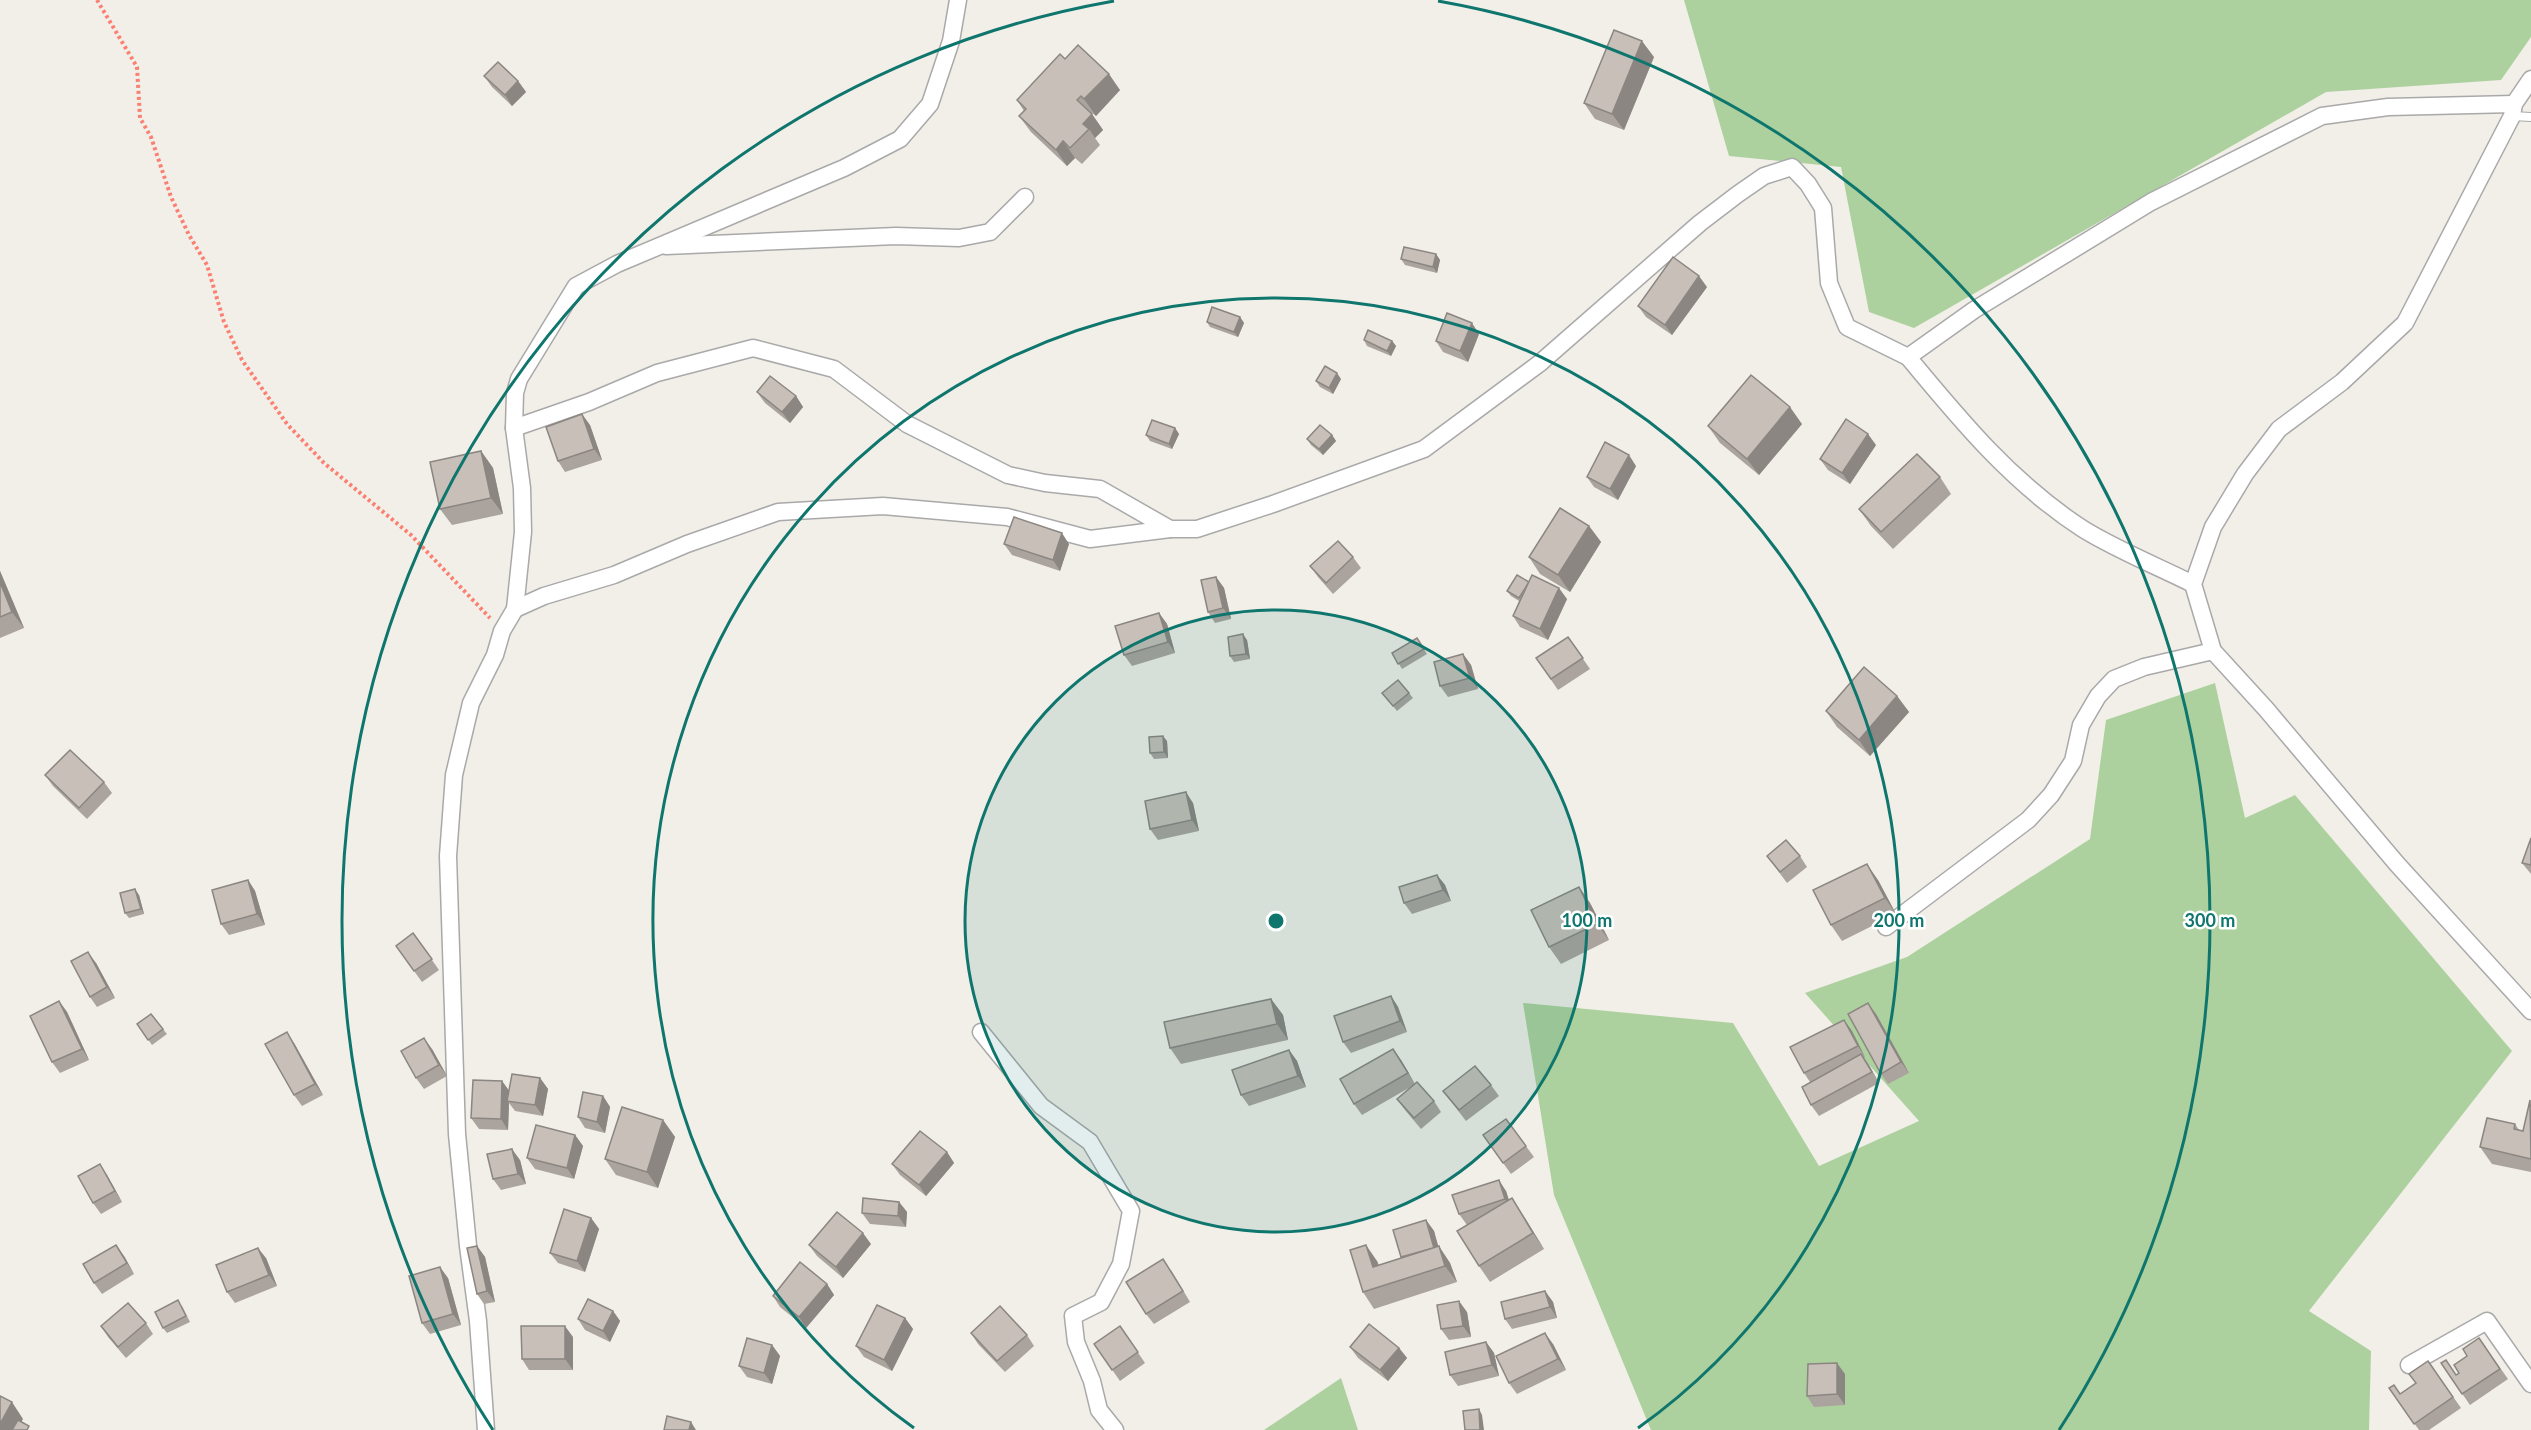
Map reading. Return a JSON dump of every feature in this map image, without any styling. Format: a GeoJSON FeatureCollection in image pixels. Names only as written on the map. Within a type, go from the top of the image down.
{"type":"FeatureCollection","features":[{"type":"Feature","properties":{"kind":"street"},"geometry":{"type":"LineString","coordinates":[[486,1430],[478,1322],[457,1134],[448,856],[454,775],[471,703],[495,655],[502,631],[515,609],[523,531],[522,488],[514,428],[515,393],[519,379],[576,286],[655,247],[844,168],[900,139],[930,104],[951,41],[958,0]]}},
{"type":"Feature","properties":{"kind":"street"},"geometry":{"type":"LineString","coordinates":[[2531,79],[2405,323],[2342,382],[2279,429],[2245,474],[2213,527],[2193,584],[2213,651],[2274,718],[2397,864],[2531,1011]]}},
{"type":"Feature","properties":{"kind":"street"},"geometry":{"type":"LineString","coordinates":[[1908,357],[1974,310],[2151,202],[2322,116],[2388,107],[2513,110]]}},
{"type":"Feature","properties":{"kind":"street"},"geometry":{"type":"LineString","coordinates":[[515,609],[544,596],[614,574],[687,544],[778,512],[894,507],[1008,517],[1090,539],[1170,529],[1197,529],[1374,469],[1424,449],[1539,363],[1728,202],[1764,176],[1792,167],[1808,184],[1822,208],[1829,283],[1847,327],[1908,357],[1960,420],[2022,483],[2083,529],[2193,584]]}},
{"type":"Feature","properties":{"kind":"street"},"geometry":{"type":"LineString","coordinates":[[655,247],[896,236],[959,238],[990,232],[1024,197]]}},
{"type":"Feature","properties":{"kind":"street"},"geometry":{"type":"LineString","coordinates":[[514,428],[589,402],[657,373],[753,348],[834,369],[907,424],[1008,475],[1045,483],[1100,489],[1170,529]]}},
{"type":"Feature","properties":{"kind":"street"},"geometry":{"type":"LineString","coordinates":[[1886,927],[2028,820],[2052,795],[2073,761],[2081,725],[2098,696],[2114,679],[2144,667],[2213,651]]}},
{"type":"Feature","properties":{"kind":"street"},"geometry":{"type":"LineString","coordinates":[[981,1032],[1041,1106],[1090,1143],[1131,1211],[1121,1264],[1101,1302],[1073,1316],[1076,1342],[1092,1381],[1099,1410],[1115,1430]]}},
{"type":"Feature","properties":{"kind":"street"},"geometry":{"type":"LineString","coordinates":[[2409,1365],[2487,1321],[2531,1384]]}},
{"type":"Feature","properties":{"kind":"lane"},"geometry":{"type":"LineString","coordinates":[[2513,110],[2531,117]]}},
{"type":"Feature","properties":{"kind":"path"},"geometry":{"type":"LineString","coordinates":[[97,0],[137,67],[140,118],[152,137],[171,197],[189,235],[207,265],[224,322],[242,360],[287,424],[324,463],[411,535],[502,631]]}},
{"type":"Feature","properties":{"kind":"green space"},"geometry":{"type":"Polygon","coordinates":[[[1684,0],[2531,0],[2531,37],[2501,80],[2326,92],[1914,328],[1869,312],[1841,167],[1729,156],[1684,0]]]}},
{"type":"Feature","properties":{"kind":"green space"},"geometry":{"type":"Polygon","coordinates":[[[2215,683],[2245,818],[2295,795],[2512,1051],[2309,1311],[2371,1351],[2369,1430],[1651,1430],[1554,1195],[1523,1003],[1733,1023],[1819,1166],[1919,1121],[1805,993],[1907,957],[2090,839],[2106,720],[2215,683]]]}},
{"type":"Feature","properties":{"kind":"green space"},"geometry":{"type":"Polygon","coordinates":[[[1341,1378],[1358,1430],[1264,1430],[1341,1378]]]}},
{"type":"Feature","properties":{"kind":"building"},"geometry":{"type":"Polygon","coordinates":[[[1614,30],[1642,41],[1612,114],[1584,103],[1614,30]]]}},
{"type":"Feature","properties":{"kind":"building"},"geometry":{"type":"Polygon","coordinates":[[[1078,45],[1109,74],[1084,99],[1081,96],[1077,100],[1092,114],[1083,124],[1089,129],[1070,148],[1063,141],[1056,150],[1019,116],[1026,109],[1017,100],[1060,54],[1065,59],[1078,45]]]}},
{"type":"Feature","properties":{"kind":"building"},"geometry":{"type":"Polygon","coordinates":[[[498,62],[518,81],[505,95],[484,76],[498,62]]]}},
{"type":"Feature","properties":{"kind":"building"},"geometry":{"type":"Polygon","coordinates":[[[1404,247],[1436,254],[1433,267],[1401,259],[1404,247]]]}},
{"type":"Feature","properties":{"kind":"building"},"geometry":{"type":"Polygon","coordinates":[[[1673,257],[1699,276],[1665,325],[1638,306],[1673,257]]]}},
{"type":"Feature","properties":{"kind":"building"},"geometry":{"type":"Polygon","coordinates":[[[1212,307],[1240,317],[1234,332],[1207,322],[1212,307]]]}},
{"type":"Feature","properties":{"kind":"building"},"geometry":{"type":"Polygon","coordinates":[[[1447,313],[1472,323],[1460,351],[1436,341],[1447,313]]]}},
{"type":"Feature","properties":{"kind":"building"},"geometry":{"type":"Polygon","coordinates":[[[1368,330],[1392,341],[1387,351],[1364,340],[1368,330]]]}},
{"type":"Feature","properties":{"kind":"building"},"geometry":{"type":"Polygon","coordinates":[[[1325,366],[1337,373],[1329,388],[1316,381],[1325,366]]]}},
{"type":"Feature","properties":{"kind":"building"},"geometry":{"type":"Polygon","coordinates":[[[1751,375],[1790,407],[1747,459],[1708,426],[1751,375]]]}},
{"type":"Feature","properties":{"kind":"building"},"geometry":{"type":"Polygon","coordinates":[[[770,376],[796,396],[782,412],[757,392],[770,376]]]}},
{"type":"Feature","properties":{"kind":"building"},"geometry":{"type":"Polygon","coordinates":[[[582,414],[594,449],[558,461],[546,427],[582,414]]]}},
{"type":"Feature","properties":{"kind":"building"},"geometry":{"type":"Polygon","coordinates":[[[1846,419],[1868,434],[1842,473],[1820,459],[1846,419]]]}},
{"type":"Feature","properties":{"kind":"building"},"geometry":{"type":"Polygon","coordinates":[[[1152,420],[1175,428],[1169,444],[1146,435],[1152,420]]]}},
{"type":"Feature","properties":{"kind":"building"},"geometry":{"type":"Polygon","coordinates":[[[1320,425],[1332,435],[1319,449],[1307,439],[1320,425]]]}},
{"type":"Feature","properties":{"kind":"building"},"geometry":{"type":"Polygon","coordinates":[[[1605,442],[1629,455],[1610,489],[1587,477],[1605,442]]]}},
{"type":"Feature","properties":{"kind":"building"},"geometry":{"type":"Polygon","coordinates":[[[481,451],[491,498],[440,509],[430,462],[481,451]]]}},
{"type":"Feature","properties":{"kind":"building"},"geometry":{"type":"Polygon","coordinates":[[[1917,454],[1940,477],[1881,532],[1859,509],[1917,454]]]}},
{"type":"Feature","properties":{"kind":"building"},"geometry":{"type":"Polygon","coordinates":[[[1560,508],[1589,526],[1558,575],[1529,557],[1560,508]]]}},
{"type":"Feature","properties":{"kind":"building"},"geometry":{"type":"Polygon","coordinates":[[[1014,517],[1062,533],[1053,560],[1004,544],[1014,517]]]}},
{"type":"Feature","properties":{"kind":"building"},"geometry":{"type":"Polygon","coordinates":[[[1338,541],[1353,557],[1326,583],[1310,566],[1338,541]]]}},
{"type":"Feature","properties":{"kind":"building"},"geometry":{"type":"Polygon","coordinates":[[[1517,575],[1529,582],[1519,598],[1507,591],[1517,575]]]}},
{"type":"Feature","properties":{"kind":"building"},"geometry":{"type":"Polygon","coordinates":[[[1532,575],[1559,588],[1540,629],[1513,616],[1532,575]]]}},
{"type":"Feature","properties":{"kind":"building"},"geometry":{"type":"Polygon","coordinates":[[[1216,577],[1223,608],[1208,612],[1201,580],[1216,577]]]}},
{"type":"Feature","properties":{"kind":"building"},"geometry":{"type":"Polygon","coordinates":[[[0,582],[12,612],[0,617],[0,582]]]}},
{"type":"Feature","properties":{"kind":"building"},"geometry":{"type":"Polygon","coordinates":[[[1159,613],[1168,642],[1124,655],[1115,626],[1159,613]]]}},
{"type":"Feature","properties":{"kind":"building"},"geometry":{"type":"Polygon","coordinates":[[[1243,634],[1246,654],[1230,656],[1228,637],[1243,634]]]}},
{"type":"Feature","properties":{"kind":"building"},"geometry":{"type":"Polygon","coordinates":[[[1568,637],[1583,658],[1551,679],[1536,658],[1568,637]]]}},
{"type":"Feature","properties":{"kind":"building"},"geometry":{"type":"Polygon","coordinates":[[[1417,638],[1424,649],[1398,664],[1392,653],[1417,638]]]}},
{"type":"Feature","properties":{"kind":"building"},"geometry":{"type":"Polygon","coordinates":[[[1463,654],[1470,678],[1440,686],[1434,662],[1463,654]]]}},
{"type":"Feature","properties":{"kind":"building"},"geometry":{"type":"Polygon","coordinates":[[[1864,667],[1897,696],[1859,740],[1826,711],[1864,667]]]}},
{"type":"Feature","properties":{"kind":"building"},"geometry":{"type":"Polygon","coordinates":[[[1398,680],[1409,693],[1393,706],[1382,693],[1398,680]]]}},
{"type":"Feature","properties":{"kind":"building"},"geometry":{"type":"Polygon","coordinates":[[[1163,736],[1164,752],[1150,753],[1149,737],[1163,736]]]}},
{"type":"Feature","properties":{"kind":"building"},"geometry":{"type":"Polygon","coordinates":[[[70,750],[104,782],[79,808],[45,775],[70,750]]]}},
{"type":"Feature","properties":{"kind":"building"},"geometry":{"type":"Polygon","coordinates":[[[1186,792],[1192,820],[1150,829],[1145,801],[1186,792]]]}},
{"type":"Feature","properties":{"kind":"building"},"geometry":{"type":"Polygon","coordinates":[[[2531,838],[2531,865],[2522,863],[2531,838]]]}},
{"type":"Feature","properties":{"kind":"building"},"geometry":{"type":"Polygon","coordinates":[[[1786,840],[1800,856],[1780,872],[1767,856],[1786,840]]]}},
{"type":"Feature","properties":{"kind":"building"},"geometry":{"type":"Polygon","coordinates":[[[1867,864],[1885,898],[1831,925],[1813,890],[1867,864]]]}},
{"type":"Feature","properties":{"kind":"building"},"geometry":{"type":"Polygon","coordinates":[[[1437,875],[1443,890],[1404,903],[1399,887],[1437,875]]]}},
{"type":"Feature","properties":{"kind":"building"},"geometry":{"type":"Polygon","coordinates":[[[248,880],[257,914],[221,924],[212,890],[248,880]]]}},
{"type":"Feature","properties":{"kind":"building"},"geometry":{"type":"Polygon","coordinates":[[[1579,887],[1597,924],[1549,947],[1531,910],[1579,887]]]}},
{"type":"Feature","properties":{"kind":"building"},"geometry":{"type":"Polygon","coordinates":[[[135,889],[141,909],[125,913],[120,893],[135,889]]]}},
{"type":"Feature","properties":{"kind":"building"},"geometry":{"type":"Polygon","coordinates":[[[413,933],[432,959],[414,971],[396,946],[413,933]]]}},
{"type":"Feature","properties":{"kind":"building"},"geometry":{"type":"Polygon","coordinates":[[[88,952],[107,987],[90,997],[71,961],[88,952]]]}},
{"type":"Feature","properties":{"kind":"building"},"geometry":{"type":"Polygon","coordinates":[[[1391,996],[1400,1021],[1343,1042],[1334,1016],[1391,996]]]}},
{"type":"Feature","properties":{"kind":"building"},"geometry":{"type":"Polygon","coordinates":[[[1271,999],[1277,1024],[1170,1048],[1164,1022],[1271,999]]]}},
{"type":"Feature","properties":{"kind":"building"},"geometry":{"type":"Polygon","coordinates":[[[59,1001],[82,1049],[52,1062],[30,1016],[59,1001]]]}},
{"type":"Feature","properties":{"kind":"building"},"geometry":{"type":"Polygon","coordinates":[[[1868,1003],[1901,1062],[1881,1074],[1848,1014],[1868,1003]]]}},
{"type":"Feature","properties":{"kind":"building"},"geometry":{"type":"Polygon","coordinates":[[[151,1014],[163,1029],[148,1040],[137,1024],[151,1014]]]}},
{"type":"Feature","properties":{"kind":"building"},"geometry":{"type":"Polygon","coordinates":[[[1844,1020],[1858,1046],[1804,1073],[1790,1047],[1844,1020]]]}},
{"type":"Feature","properties":{"kind":"building"},"geometry":{"type":"Polygon","coordinates":[[[287,1032],[315,1084],[294,1095],[265,1044],[287,1032]]]}},
{"type":"Feature","properties":{"kind":"building"},"geometry":{"type":"Polygon","coordinates":[[[424,1038],[439,1065],[416,1078],[401,1051],[424,1038]]]}},
{"type":"Feature","properties":{"kind":"building"},"geometry":{"type":"Polygon","coordinates":[[[1393,1049],[1408,1073],[1354,1104],[1340,1079],[1393,1049]]]}},
{"type":"Feature","properties":{"kind":"building"},"geometry":{"type":"Polygon","coordinates":[[[1289,1050],[1298,1076],[1241,1095],[1232,1070],[1289,1050]]]}},
{"type":"Feature","properties":{"kind":"building"},"geometry":{"type":"Polygon","coordinates":[[[1861,1054],[1872,1072],[1811,1105],[1802,1087],[1861,1054]]]}},
{"type":"Feature","properties":{"kind":"building"},"geometry":{"type":"Polygon","coordinates":[[[1475,1066],[1491,1085],[1459,1110],[1443,1091],[1475,1066]]]}},
{"type":"Feature","properties":{"kind":"building"},"geometry":{"type":"Polygon","coordinates":[[[512,1074],[540,1078],[535,1105],[507,1101],[512,1074]]]}},
{"type":"Feature","properties":{"kind":"building"},"geometry":{"type":"Polygon","coordinates":[[[473,1080],[502,1081],[501,1119],[471,1118],[473,1080]]]}},
{"type":"Feature","properties":{"kind":"building"},"geometry":{"type":"Polygon","coordinates":[[[1417,1082],[1434,1101],[1414,1118],[1397,1099],[1417,1082]]]}},
{"type":"Feature","properties":{"kind":"building"},"geometry":{"type":"Polygon","coordinates":[[[583,1092],[603,1096],[597,1122],[578,1117],[583,1092]]]}},
{"type":"Feature","properties":{"kind":"building"},"geometry":{"type":"Polygon","coordinates":[[[2530,1100],[2531,1159],[2480,1147],[2487,1118],[2515,1124],[2514,1129],[2523,1131],[2530,1100]]]}},
{"type":"Feature","properties":{"kind":"building"},"geometry":{"type":"Polygon","coordinates":[[[622,1107],[663,1120],[647,1172],[605,1159],[622,1107]]]}},
{"type":"Feature","properties":{"kind":"building"},"geometry":{"type":"Polygon","coordinates":[[[1506,1119],[1526,1146],[1503,1163],[1483,1135],[1506,1119]]]}},
{"type":"Feature","properties":{"kind":"building"},"geometry":{"type":"Polygon","coordinates":[[[536,1125],[575,1135],[567,1168],[527,1158],[536,1125]]]}},
{"type":"Feature","properties":{"kind":"building"},"geometry":{"type":"Polygon","coordinates":[[[920,1131],[947,1152],[919,1185],[892,1164],[920,1131]]]}},
{"type":"Feature","properties":{"kind":"building"},"geometry":{"type":"Polygon","coordinates":[[[512,1149],[518,1174],[493,1179],[487,1154],[512,1149]]]}},
{"type":"Feature","properties":{"kind":"building"},"geometry":{"type":"Polygon","coordinates":[[[100,1164],[115,1191],[93,1203],[78,1176],[100,1164]]]}},
{"type":"Feature","properties":{"kind":"building"},"geometry":{"type":"Polygon","coordinates":[[[1499,1180],[1505,1199],[1459,1214],[1452,1195],[1499,1180]]]}},
{"type":"Feature","properties":{"kind":"building"},"geometry":{"type":"Polygon","coordinates":[[[863,1198],[899,1202],[898,1216],[862,1213],[863,1198]]]}},
{"type":"Feature","properties":{"kind":"building"},"geometry":{"type":"Polygon","coordinates":[[[1512,1198],[1533,1233],[1479,1266],[1457,1231],[1512,1198]]]}},
{"type":"Feature","properties":{"kind":"building"},"geometry":{"type":"Polygon","coordinates":[[[564,1209],[591,1218],[577,1261],[550,1253],[564,1209]]]}},
{"type":"Feature","properties":{"kind":"building"},"geometry":{"type":"Polygon","coordinates":[[[837,1212],[863,1233],[836,1267],[809,1245],[837,1212]]]}},
{"type":"Feature","properties":{"kind":"building"},"geometry":{"type":"Polygon","coordinates":[[[1426,1220],[1434,1248],[1401,1257],[1393,1230],[1426,1220]]]}},
{"type":"Feature","properties":{"kind":"building"},"geometry":{"type":"Polygon","coordinates":[[[116,1245],[127,1263],[94,1283],[83,1264],[116,1245]]]}},
{"type":"Feature","properties":{"kind":"building"},"geometry":{"type":"Polygon","coordinates":[[[1366,1245],[1373,1267],[1439,1246],[1445,1266],[1363,1292],[1350,1250],[1366,1245]]]}},
{"type":"Feature","properties":{"kind":"building"},"geometry":{"type":"Polygon","coordinates":[[[477,1246],[487,1291],[477,1294],[467,1248],[477,1246]]]}},
{"type":"Feature","properties":{"kind":"building"},"geometry":{"type":"Polygon","coordinates":[[[258,1248],[269,1275],[227,1292],[216,1265],[258,1248]]]}},
{"type":"Feature","properties":{"kind":"building"},"geometry":{"type":"Polygon","coordinates":[[[1163,1259],[1183,1291],[1146,1314],[1126,1282],[1163,1259]]]}},
{"type":"Feature","properties":{"kind":"building"},"geometry":{"type":"Polygon","coordinates":[[[800,1262],[827,1284],[799,1317],[773,1296],[800,1262]]]}},
{"type":"Feature","properties":{"kind":"building"},"geometry":{"type":"Polygon","coordinates":[[[440,1267],[453,1314],[422,1323],[409,1276],[440,1267]]]}},
{"type":"Feature","properties":{"kind":"building"},"geometry":{"type":"Polygon","coordinates":[[[1545,1291],[1550,1307],[1505,1319],[1501,1302],[1545,1291]]]}},
{"type":"Feature","properties":{"kind":"building"},"geometry":{"type":"Polygon","coordinates":[[[588,1299],[613,1311],[603,1331],[578,1319],[588,1299]]]}},
{"type":"Feature","properties":{"kind":"building"},"geometry":{"type":"Polygon","coordinates":[[[178,1300],[186,1316],[163,1328],[155,1312],[178,1300]]]}},
{"type":"Feature","properties":{"kind":"building"},"geometry":{"type":"Polygon","coordinates":[[[1459,1301],[1463,1326],[1441,1329],[1437,1305],[1459,1301]]]}},
{"type":"Feature","properties":{"kind":"building"},"geometry":{"type":"Polygon","coordinates":[[[128,1303],[146,1323],[118,1347],[101,1326],[128,1303]]]}},
{"type":"Feature","properties":{"kind":"building"},"geometry":{"type":"Polygon","coordinates":[[[877,1305],[905,1318],[884,1360],[856,1346],[877,1305]]]}},
{"type":"Feature","properties":{"kind":"building"},"geometry":{"type":"Polygon","coordinates":[[[1000,1306],[1027,1335],[997,1361],[971,1333],[1000,1306]]]}},
{"type":"Feature","properties":{"kind":"building"},"geometry":{"type":"Polygon","coordinates":[[[1369,1324],[1399,1348],[1380,1370],[1350,1347],[1369,1324]]]}},
{"type":"Feature","properties":{"kind":"building"},"geometry":{"type":"Polygon","coordinates":[[[521,1326],[565,1326],[565,1359],[522,1359],[521,1326]]]}},
{"type":"Feature","properties":{"kind":"building"},"geometry":{"type":"Polygon","coordinates":[[[1120,1326],[1138,1352],[1112,1370],[1094,1344],[1120,1326]]]}},
{"type":"Feature","properties":{"kind":"building"},"geometry":{"type":"Polygon","coordinates":[[[1545,1333],[1558,1359],[1509,1383],[1496,1356],[1545,1333]]]}},
{"type":"Feature","properties":{"kind":"building"},"geometry":{"type":"Polygon","coordinates":[[[747,1338],[772,1345],[764,1373],[739,1366],[747,1338]]]}},
{"type":"Feature","properties":{"kind":"building"},"geometry":{"type":"Polygon","coordinates":[[[2479,1338],[2500,1369],[2462,1394],[2441,1363],[2446,1360],[2456,1375],[2459,1373],[2454,1365],[2467,1356],[2463,1349],[2479,1338]]]}},
{"type":"Feature","properties":{"kind":"building"},"geometry":{"type":"Polygon","coordinates":[[[1486,1342],[1492,1365],[1450,1375],[1445,1352],[1486,1342]]]}},
{"type":"Feature","properties":{"kind":"building"},"geometry":{"type":"Polygon","coordinates":[[[2428,1361],[2453,1397],[2414,1424],[2389,1388],[2394,1385],[2400,1394],[2416,1383],[2409,1374],[2428,1361]]]}},
{"type":"Feature","properties":{"kind":"building"},"geometry":{"type":"Polygon","coordinates":[[[1837,1363],[1837,1394],[1807,1396],[1808,1364],[1837,1363]]]}},
{"type":"Feature","properties":{"kind":"building"},"geometry":{"type":"Polygon","coordinates":[[[0,1396],[12,1402],[0,1424],[0,1396]]]}},
{"type":"Feature","properties":{"kind":"building"},"geometry":{"type":"Polygon","coordinates":[[[1479,1409],[1480,1430],[1465,1430],[1463,1411],[1479,1409]]]}},
{"type":"Feature","properties":{"kind":"building"},"geometry":{"type":"Polygon","coordinates":[[[667,1416],[691,1422],[689,1430],[664,1430],[667,1416]]]}},
{"type":"Feature","properties":{"kind":"building"},"geometry":{"type":"Polygon","coordinates":[[[18,1420],[29,1426],[27,1430],[12,1430],[18,1420]]]}}]}
